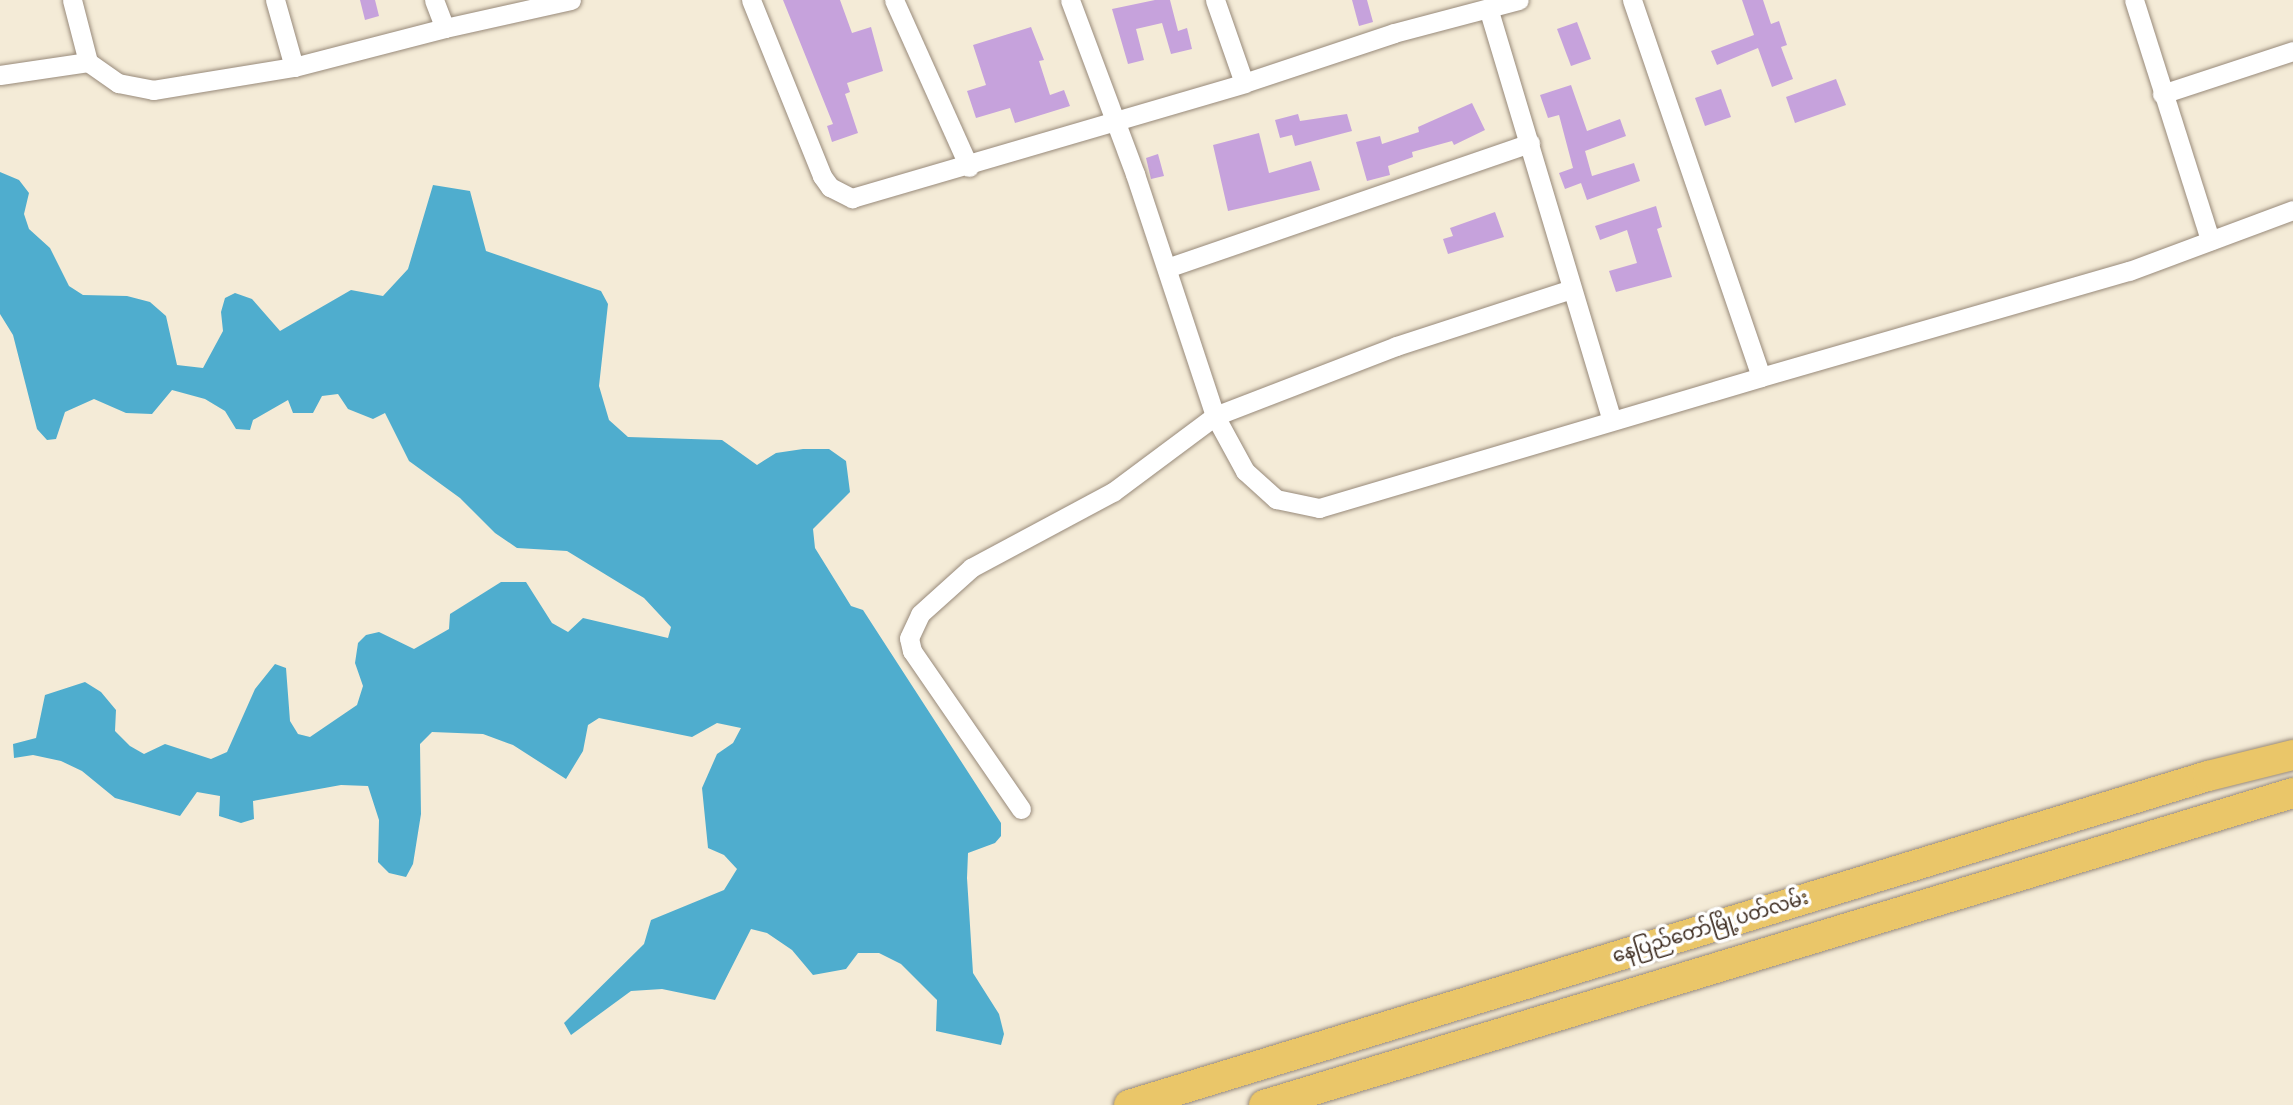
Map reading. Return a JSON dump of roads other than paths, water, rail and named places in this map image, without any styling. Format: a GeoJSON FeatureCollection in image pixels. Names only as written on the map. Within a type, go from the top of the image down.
{"type":"FeatureCollection","features":[{"type":"Feature","properties":{"kind":"main road","name":"နေပြည်တော်မြို့ပတ်လမ်း"},"geometry":{"type":"LineString","coordinates":[[1129,1105],[2208,776],[2293,755]]}},
{"type":"Feature","properties":{"kind":"main road"},"geometry":{"type":"LineString","coordinates":[[1264,1105],[2293,793]]}},
{"type":"Feature","properties":{"kind":"street"},"geometry":{"type":"LineString","coordinates":[[72,0],[88,61],[118,82],[153,90],[294,67],[445,27],[571,0]]}},
{"type":"Feature","properties":{"kind":"street"},"geometry":{"type":"LineString","coordinates":[[275,0],[294,67]]}},
{"type":"Feature","properties":{"kind":"street"},"geometry":{"type":"LineString","coordinates":[[434,0],[445,27]]}},
{"type":"Feature","properties":{"kind":"street"},"geometry":{"type":"LineString","coordinates":[[751,0],[778,75],[830,187],[852,198],[969,167],[1244,83],[1394,33],[1489,11],[1519,0]]}},
{"type":"Feature","properties":{"kind":"street"},"geometry":{"type":"LineString","coordinates":[[894,0],[969,167]]}},
{"type":"Feature","properties":{"kind":"street"},"geometry":{"type":"LineString","coordinates":[[1070,0],[1167,268],[1215,416],[1245,471],[1259,486],[1276,499],[1319,508],[1612,420],[2129,271],[2293,210]]}},
{"type":"Feature","properties":{"kind":"street"},"geometry":{"type":"LineString","coordinates":[[1215,0],[1244,83]]}},
{"type":"Feature","properties":{"kind":"street"},"geometry":{"type":"LineString","coordinates":[[1632,0],[1761,377]]}},
{"type":"Feature","properties":{"kind":"street"},"geometry":{"type":"LineString","coordinates":[[2134,0],[2210,240]]}},
{"type":"Feature","properties":{"kind":"street"},"geometry":{"type":"LineString","coordinates":[[1489,11],[1612,420]]}},
{"type":"Feature","properties":{"kind":"street"},"geometry":{"type":"LineString","coordinates":[[2162,93],[2293,51]]}},
{"type":"Feature","properties":{"kind":"street"},"geometry":{"type":"LineString","coordinates":[[0,75],[88,61]]}},
{"type":"Feature","properties":{"kind":"street"},"geometry":{"type":"LineString","coordinates":[[1167,268],[1530,143]]}},
{"type":"Feature","properties":{"kind":"street"},"geometry":{"type":"LineString","coordinates":[[1021,809],[912,651],[914,625],[971,568],[1113,492],[1215,416],[1396,346],[1571,289]]}},
{"type":"Feature","properties":{"kind":"water"},"geometry":{"type":"Polygon","coordinates":[[[0,172],[19,180],[29,193],[24,214],[29,229],[50,248],[69,286],[83,295],[127,296],[150,302],[166,316],[177,365],[203,368],[223,331],[221,312],[225,298],[235,293],[252,299],[280,331],[351,290],[383,296],[408,269],[433,185],[470,191],[486,251],[601,291],[608,304],[599,386],[609,420],[628,437],[722,440],[757,465],[776,453],[803,449],[829,449],[846,461],[850,492],[813,529],[815,548],[851,606],[863,610],[1001,823],[1001,836],[995,843],[968,853],[967,878],[973,973],[999,1014],[1004,1034],[1001,1045],[936,1031],[937,1000],[901,964],[879,953],[858,953],[846,969],[813,975],[792,950],[767,933],[751,929],[715,1000],[662,989],[631,991],[571,1035],[564,1023],[644,944],[651,920],[724,890],[737,869],[724,855],[708,848],[702,788],[717,754],[733,743],[741,728],[717,723],[692,737],[599,718],[588,725],[583,751],[566,779],[513,745],[483,734],[432,732],[420,744],[421,814],[413,864],[406,877],[389,873],[378,862],[379,820],[368,786],[341,785],[253,801],[254,819],[241,823],[219,816],[220,796],[197,792],[180,816],[115,798],[82,771],[61,761],[33,755],[14,758],[13,744],[36,738],[45,695],[85,682],[101,692],[116,710],[115,731],[130,746],[144,754],[165,744],[211,759],[227,752],[255,689],[275,664],[286,668],[290,721],[298,734],[310,737],[357,705],[363,686],[355,663],[358,643],[366,635],[379,632],[414,649],[449,629],[450,614],[501,582],[526,582],[552,623],[568,632],[583,618],[668,638],[671,627],[644,598],[567,551],[517,548],[495,533],[460,498],[409,461],[385,413],[373,419],[348,409],[338,394],[322,396],[313,413],[293,413],[288,400],[253,420],[250,430],[236,429],[225,411],[205,399],[172,390],[152,414],[126,413],[94,399],[65,412],[56,439],[47,440],[37,429],[13,335],[0,314],[0,172]]]}}]}
